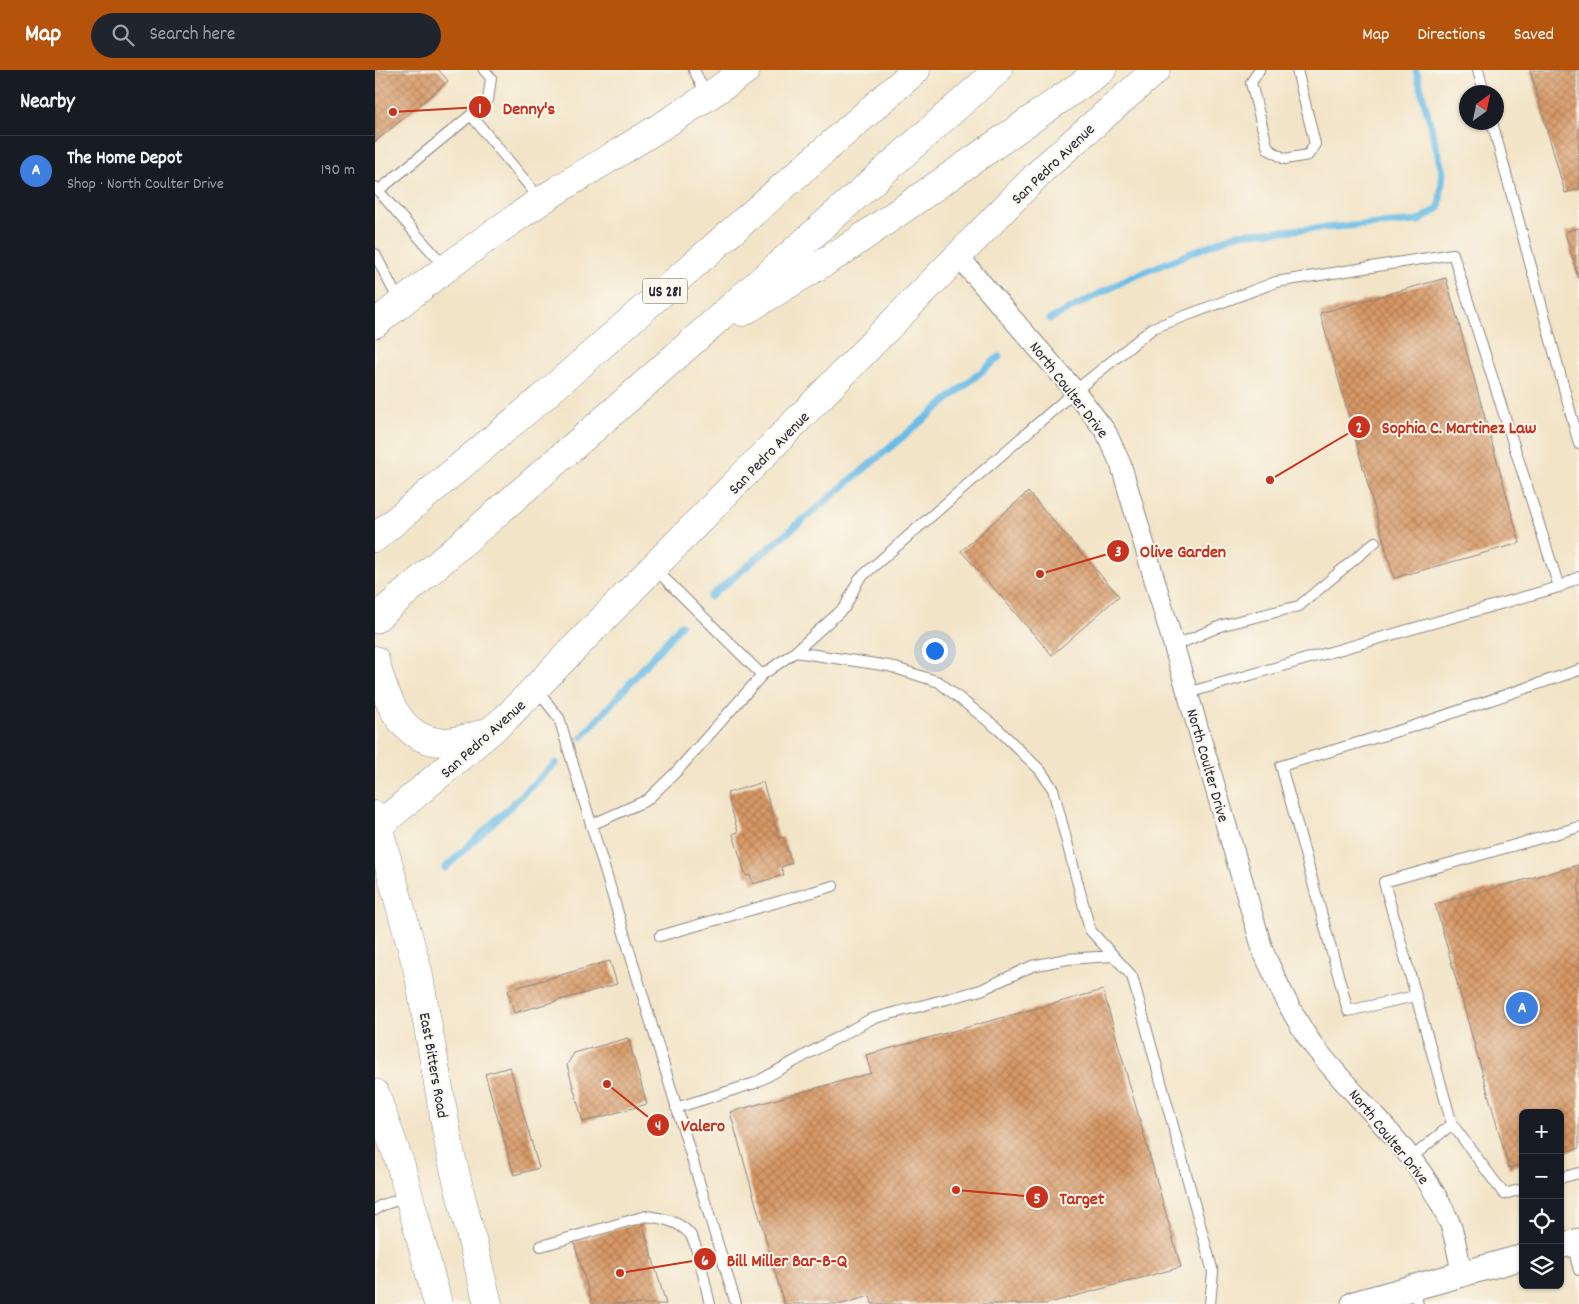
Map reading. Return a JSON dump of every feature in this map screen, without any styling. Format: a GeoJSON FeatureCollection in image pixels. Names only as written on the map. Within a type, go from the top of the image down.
{"type":"FeatureCollection","features":[{"type":"Feature","properties":{"kind":"main road"},"geometry":{"type":"LineString","coordinates":[[375,324],[446,267],[542,201],[708,98],[746,70]]}},
{"type":"Feature","properties":{"kind":"main road","name":"US 281"},"geometry":{"type":"LineString","coordinates":[[375,538],[551,391],[916,70]]}},
{"type":"Feature","properties":{"kind":"main road"},"geometry":{"type":"LineString","coordinates":[[375,619],[685,348],[998,70]]}},
{"type":"Feature","properties":{"kind":"main road"},"geometry":{"type":"LineString","coordinates":[[685,348],[843,251],[1102,70]]}},
{"type":"Feature","properties":{"kind":"main road","name":"San Pedro Avenue"},"geometry":{"type":"LineString","coordinates":[[376,824],[491,732],[536,689],[1044,168],[1156,70]]}},
{"type":"Feature","properties":{"kind":"main road"},"geometry":{"type":"LineString","coordinates":[[375,313],[410,294]]}},
{"type":"Feature","properties":{"kind":"main road"},"geometry":{"type":"LineString","coordinates":[[375,343],[410,294]]}},
{"type":"Feature","properties":{"kind":"main road"},"geometry":{"type":"LineString","coordinates":[[375,660],[388,702],[401,719],[419,735],[430,740],[445,742],[491,732]]}},
{"type":"Feature","properties":{"kind":"main road","name":"East Bitters Road"},"geometry":{"type":"LineString","coordinates":[[376,824],[418,970],[451,1156],[488,1304]]}},
{"type":"Feature","properties":{"kind":"main road"},"geometry":{"type":"LineString","coordinates":[[375,1093],[401,1166],[438,1304]]}},
{"type":"Feature","properties":{"kind":"street","name":"North Coulter Drive"},"geometry":{"type":"LineString","coordinates":[[958,256],[1075,391],[1106,432],[1121,465],[1263,951],[1285,1002],[1313,1044],[1411,1158],[1436,1194],[1449,1221],[1462,1274]]}},
{"type":"Feature","properties":{"kind":"street"},"geometry":{"type":"LineString","coordinates":[[1354,1304],[1415,1296],[1462,1274],[1519,1258]]}},
{"type":"Feature","properties":{"kind":"lane"},"geometry":{"type":"LineString","coordinates":[[446,267],[377,189],[488,100],[491,78],[484,70]]}},
{"type":"Feature","properties":{"kind":"lane"},"geometry":{"type":"LineString","coordinates":[[694,70],[708,98]]}},
{"type":"Feature","properties":{"kind":"lane"},"geometry":{"type":"LineString","coordinates":[[1259,70],[1251,83],[1268,149],[1285,159],[1308,155],[1315,144],[1297,70]]}},
{"type":"Feature","properties":{"kind":"lane"},"geometry":{"type":"LineString","coordinates":[[1478,70],[1482,85]]}},
{"type":"Feature","properties":{"kind":"lane"},"geometry":{"type":"LineString","coordinates":[[471,115],[542,201]]}},
{"type":"Feature","properties":{"kind":"lane"},"geometry":{"type":"LineString","coordinates":[[1494,130],[1579,444]]}},
{"type":"Feature","properties":{"kind":"lane"},"geometry":{"type":"LineString","coordinates":[[375,254],[410,294]]}},
{"type":"Feature","properties":{"kind":"lane"},"geometry":{"type":"LineString","coordinates":[[591,825],[647,800],[677,771],[763,675],[795,652],[845,606],[859,580],[1075,391],[1153,328],[1277,282],[1453,254],[1559,587]]}},
{"type":"Feature","properties":{"kind":"lane"},"geometry":{"type":"LineString","coordinates":[[1174,646],[1223,625],[1299,606],[1375,542]]}},
{"type":"Feature","properties":{"kind":"lane"},"geometry":{"type":"LineString","coordinates":[[654,568],[763,675]]}},
{"type":"Feature","properties":{"kind":"lane"},"geometry":{"type":"LineString","coordinates":[[1187,693],[1559,587],[1579,577]]}},
{"type":"Feature","properties":{"kind":"lane"},"geometry":{"type":"LineString","coordinates":[[795,652],[889,666],[939,682],[998,729],[1040,770],[1053,789],[1090,930],[1132,976],[1213,1272],[1211,1304]]}},
{"type":"Feature","properties":{"kind":"lane"},"geometry":{"type":"LineString","coordinates":[[1415,996],[1349,1011],[1281,766],[1411,727],[1579,670]]}},
{"type":"Feature","properties":{"kind":"lane"},"geometry":{"type":"LineString","coordinates":[[536,689],[559,718],[736,1304]]}},
{"type":"Feature","properties":{"kind":"lane"},"geometry":{"type":"LineString","coordinates":[[1519,1190],[1504,1194],[1452,1124],[1384,882],[1579,827]]}},
{"type":"Feature","properties":{"kind":"lane"},"geometry":{"type":"LineString","coordinates":[[660,936],[833,886]]}},
{"type":"Feature","properties":{"kind":"lane"},"geometry":{"type":"LineString","coordinates":[[676,1108],[755,1083],[871,1019],[981,990],[1032,966],[1067,959],[1112,956]]}},
{"type":"Feature","properties":{"kind":"lane"},"geometry":{"type":"LineString","coordinates":[[1411,1158],[1452,1124]]}},
{"type":"Feature","properties":{"kind":"lane"},"geometry":{"type":"LineString","coordinates":[[1564,1177],[1579,1173]]}},
{"type":"Feature","properties":{"kind":"lane"},"geometry":{"type":"LineString","coordinates":[[375,1210],[380,1206],[408,1196]]}},
{"type":"Feature","properties":{"kind":"lane"},"geometry":{"type":"LineString","coordinates":[[541,1246],[646,1216],[676,1223],[691,1234],[710,1304]]}},
{"type":"Feature","properties":{"kind":"lane"},"geometry":{"type":"LineString","coordinates":[[1570,1243],[1579,1270]]}},
{"type":"Feature","properties":{"kind":"building"},"geometry":{"type":"Polygon","coordinates":[[[375,70],[439,70],[448,81],[375,142],[375,70]]]}},
{"type":"Feature","properties":{"kind":"building"},"geometry":{"type":"Polygon","coordinates":[[[1530,70],[1579,70],[1579,189],[1565,193],[1530,70]]]}},
{"type":"Feature","properties":{"kind":"building"},"geometry":{"type":"Polygon","coordinates":[[[1579,228],[1579,278],[1578,278],[1565,232],[1579,228]]]}},
{"type":"Feature","properties":{"kind":"building"},"geometry":{"type":"Polygon","coordinates":[[[1446,278],[1520,543],[1394,578],[1320,313],[1446,278]]]}},
{"type":"Feature","properties":{"kind":"building"},"geometry":{"type":"Polygon","coordinates":[[[1028,492],[1119,596],[1052,655],[961,551],[1028,492]]]}},
{"type":"Feature","properties":{"kind":"building"},"geometry":{"type":"Polygon","coordinates":[[[763,782],[779,838],[783,837],[792,863],[781,867],[784,875],[753,884],[750,875],[746,876],[733,834],[738,832],[727,793],[763,782]]]}},
{"type":"Feature","properties":{"kind":"building"},"geometry":{"type":"Polygon","coordinates":[[[1579,865],[1579,1148],[1564,1153],[1564,1109],[1519,1109],[1519,1165],[1509,1168],[1435,904],[1579,865]]]}},
{"type":"Feature","properties":{"kind":"building"},"geometry":{"type":"Polygon","coordinates":[[[610,961],[617,984],[514,1013],[508,990],[610,961]]]}},
{"type":"Feature","properties":{"kind":"building"},"geometry":{"type":"Polygon","coordinates":[[[1103,990],[1181,1267],[1046,1304],[872,1304],[870,1296],[842,1304],[784,1304],[730,1112],[871,1073],[866,1055],[1103,990]]]}},
{"type":"Feature","properties":{"kind":"building"},"geometry":{"type":"Polygon","coordinates":[[[628,1038],[647,1104],[583,1122],[567,1065],[574,1053],[628,1038]]]}},
{"type":"Feature","properties":{"kind":"building"},"geometry":{"type":"Polygon","coordinates":[[[510,1067],[539,1168],[514,1175],[485,1074],[510,1067]]]}},
{"type":"Feature","properties":{"kind":"building"},"geometry":{"type":"Polygon","coordinates":[[[642,1222],[666,1304],[592,1304],[574,1242],[642,1222]]]}},
{"type":"Feature","properties":{"kind":"waterway"},"geometry":{"type":"LineString","coordinates":[[1050,319],[1130,278],[1237,234],[1419,221],[1439,208],[1443,173],[1416,70]]}},
{"type":"Feature","properties":{"kind":"waterway"},"geometry":{"type":"LineString","coordinates":[[710,597],[999,357]]}},
{"type":"Feature","properties":{"kind":"waterway"},"geometry":{"type":"LineString","coordinates":[[582,737],[681,625]]}},
{"type":"Feature","properties":{"kind":"waterway"},"geometry":{"type":"LineString","coordinates":[[445,868],[556,763]]}},
{"type":"Feature","properties":{"kind":"place","name":"Denny's"},"geometry":{"type":"Point","coordinates":[393,112]}},
{"type":"Feature","properties":{"kind":"place","name":"Sophia C. Martinez Law"},"geometry":{"type":"Point","coordinates":[1270,480]}},
{"type":"Feature","properties":{"kind":"place","name":"Olive Garden"},"geometry":{"type":"Point","coordinates":[1040,574]}},
{"type":"Feature","properties":{"kind":"place","name":"The Home Depot"},"geometry":{"type":"Point","coordinates":[1522,1008]}},
{"type":"Feature","properties":{"kind":"place","name":"Valero"},"geometry":{"type":"Point","coordinates":[607,1084]}},
{"type":"Feature","properties":{"kind":"place","name":"Target"},"geometry":{"type":"Point","coordinates":[956,1190]}},
{"type":"Feature","properties":{"kind":"place","name":"Bill Miller Bar-B-Q"},"geometry":{"type":"Point","coordinates":[620,1273]}}]}
